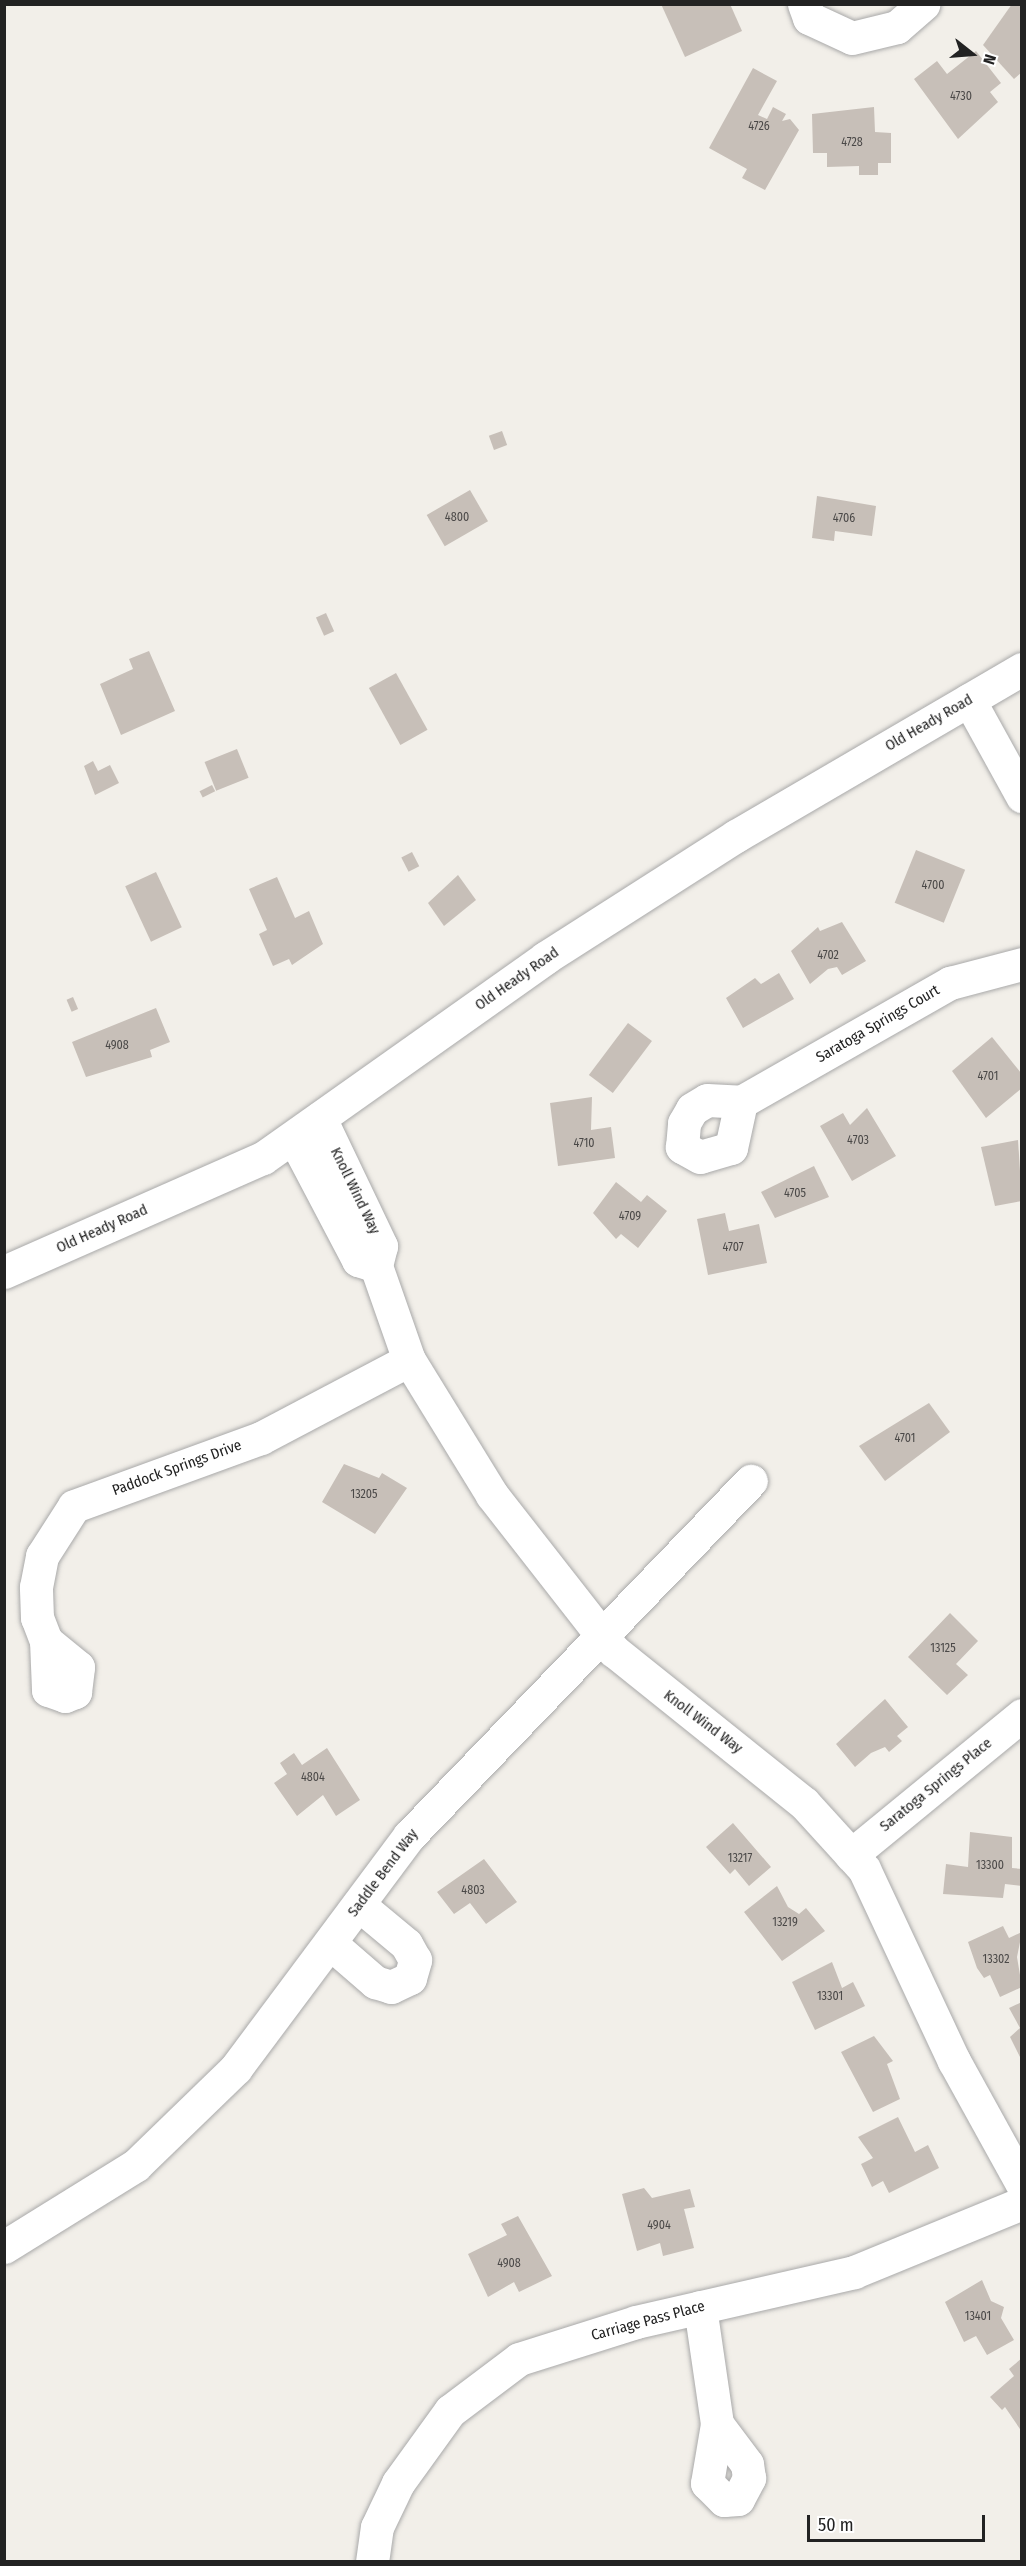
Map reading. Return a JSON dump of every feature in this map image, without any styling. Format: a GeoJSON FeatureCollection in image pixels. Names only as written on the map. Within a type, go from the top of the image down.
{"type":"FeatureCollection","features":[{"type":"Feature","properties":{"kind":"street"},"geometry":{"type":"LineString","coordinates":[[804,4],[809,18],[852,38],[897,27],[923,4]]}},
{"type":"Feature","properties":{"kind":"street","name":"Old Heady Road"},"geometry":{"type":"LineString","coordinates":[[4,1272],[263,1158],[545,958],[736,836],[1022,669]]}},
{"type":"Feature","properties":{"kind":"street"},"geometry":{"type":"LineString","coordinates":[[969,700],[1022,796]]}},
{"type":"Feature","properties":{"kind":"street","name":"Saratoga Springs Court"},"geometry":{"type":"LineString","coordinates":[[741,1102],[950,983],[1022,964]]}},
{"type":"Feature","properties":{"kind":"street","name":"Knoll Wind Way"},"geometry":{"type":"LineString","coordinates":[[320,1118],[381,1246],[376,1266],[409,1360],[492,1495],[605,1638],[667,1695],[804,1803],[864,1869],[954,2061],[1022,2184]]}},
{"type":"Feature","properties":{"kind":"street","name":"Knoll Wind Way"},"geometry":{"type":"LineString","coordinates":[[294,1138],[358,1260],[376,1266]]}},
{"type":"Feature","properties":{"kind":"street","name":"Paddock Springs Drive"},"geometry":{"type":"LineString","coordinates":[[46,1640],[37,1618],[42,1556],[74,1506],[261,1438],[409,1360]]}},
{"type":"Feature","properties":{"kind":"street","name":"Saddle Bend Way"},"geometry":{"type":"LineString","coordinates":[[4,2247],[136,2164],[236,2068],[409,1836],[483,1753],[605,1638],[751,1481]]}},
{"type":"Feature","properties":{"kind":"street","name":"Saratoga Springs Place"},"geometry":{"type":"LineString","coordinates":[[851,1855],[1022,1715]]}},
{"type":"Feature","properties":{"kind":"street"},"geometry":{"type":"LineString","coordinates":[[330,1943],[375,1982],[391,1988],[410,1978],[415,1960],[406,1944],[358,1904]]}},
{"type":"Feature","properties":{"kind":"street","name":"Carriage Pass Place"},"geometry":{"type":"LineString","coordinates":[[372,2562],[377,2527],[398,2483],[450,2411],[519,2359],[700,2307],[854,2272],[1022,2203]]}},
{"type":"Feature","properties":{"kind":"street"},"geometry":{"type":"LineString","coordinates":[[700,2307],[717,2424]]}},
{"type":"Feature","properties":{"kind":"building"},"geometry":{"type":"Polygon","coordinates":[[[661,4],[730,4],[742,31],[685,57],[661,4]]]}},
{"type":"Feature","properties":{"kind":"building"},"geometry":{"type":"Polygon","coordinates":[[[1012,4],[1022,4],[1022,72],[1014,79],[983,45],[1012,4]]]}},
{"type":"Feature","properties":{"kind":"building"},"geometry":{"type":"Polygon","coordinates":[[[976,51],[1001,83],[990,92],[998,102],[958,139],[914,79],[937,61],[947,74],[976,51]]]}},
{"type":"Feature","properties":{"kind":"building"},"geometry":{"type":"Polygon","coordinates":[[[753,68],[777,81],[758,115],[767,119],[773,107],[786,114],[782,121],[790,119],[799,130],[765,190],[742,178],[747,169],[709,148],[753,68]]]}},
{"type":"Feature","properties":{"kind":"building"},"geometry":{"type":"Polygon","coordinates":[[[874,107],[875,132],[891,133],[891,163],[878,163],[878,175],[859,175],[859,166],[827,167],[827,153],[813,153],[812,114],[874,107]]]}},
{"type":"Feature","properties":{"kind":"building"},"geometry":{"type":"Polygon","coordinates":[[[502,431],[507,445],[494,450],[489,436],[502,431]]]}},
{"type":"Feature","properties":{"kind":"building"},"geometry":{"type":"Polygon","coordinates":[[[470,490],[488,521],[445,546],[427,515],[470,490]]]}},
{"type":"Feature","properties":{"kind":"building"},"geometry":{"type":"Polygon","coordinates":[[[817,496],[876,506],[872,536],[835,531],[834,541],[812,538],[817,496]]]}},
{"type":"Feature","properties":{"kind":"building"},"geometry":{"type":"Polygon","coordinates":[[[326,613],[334,631],[324,636],[316,617],[326,613]]]}},
{"type":"Feature","properties":{"kind":"building"},"geometry":{"type":"Polygon","coordinates":[[[149,651],[175,711],[121,735],[100,684],[133,669],[129,659],[149,651]]]}},
{"type":"Feature","properties":{"kind":"building"},"geometry":{"type":"Polygon","coordinates":[[[396,673],[428,730],[400,745],[369,688],[396,673]]]}},
{"type":"Feature","properties":{"kind":"building"},"geometry":{"type":"Polygon","coordinates":[[[237,749],[249,778],[216,791],[205,762],[237,749]]]}},
{"type":"Feature","properties":{"kind":"building"},"geometry":{"type":"Polygon","coordinates":[[[93,761],[98,771],[110,765],[119,783],[95,795],[84,766],[93,761]]]}},
{"type":"Feature","properties":{"kind":"building"},"geometry":{"type":"Polygon","coordinates":[[[212,785],[215,791],[203,798],[200,791],[212,785]]]}},
{"type":"Feature","properties":{"kind":"building"},"geometry":{"type":"Polygon","coordinates":[[[916,850],[965,870],[944,923],[895,903],[916,850]]]}},
{"type":"Feature","properties":{"kind":"building"},"geometry":{"type":"Polygon","coordinates":[[[412,852],[419,866],[409,872],[401,857],[412,852]]]}},
{"type":"Feature","properties":{"kind":"building"},"geometry":{"type":"Polygon","coordinates":[[[156,872],[182,927],[151,942],[125,886],[156,872]]]}},
{"type":"Feature","properties":{"kind":"building"},"geometry":{"type":"Polygon","coordinates":[[[458,875],[476,900],[444,926],[428,903],[458,875]]]}},
{"type":"Feature","properties":{"kind":"building"},"geometry":{"type":"Polygon","coordinates":[[[277,877],[295,918],[309,911],[323,944],[292,965],[289,959],[273,966],[259,934],[267,930],[249,889],[277,877]]]}},
{"type":"Feature","properties":{"kind":"building"},"geometry":{"type":"Polygon","coordinates":[[[842,922],[866,961],[842,975],[837,967],[828,969],[810,984],[791,951],[818,927],[820,931],[842,922]]]}},
{"type":"Feature","properties":{"kind":"building"},"geometry":{"type":"Polygon","coordinates":[[[779,973],[794,999],[743,1028],[726,998],[755,978],[761,984],[779,973]]]}},
{"type":"Feature","properties":{"kind":"building"},"geometry":{"type":"Polygon","coordinates":[[[73,997],[78,1009],[72,1012],[67,1000],[73,997]]]}},
{"type":"Feature","properties":{"kind":"building"},"geometry":{"type":"Polygon","coordinates":[[[156,1008],[170,1042],[150,1050],[152,1057],[86,1077],[72,1042],[156,1008]]]}},
{"type":"Feature","properties":{"kind":"building"},"geometry":{"type":"Polygon","coordinates":[[[628,1023],[652,1041],[613,1093],[589,1075],[628,1023]]]}},
{"type":"Feature","properties":{"kind":"building"},"geometry":{"type":"Polygon","coordinates":[[[992,1037],[1021,1073],[1022,1088],[986,1118],[952,1071],[992,1037]]]}},
{"type":"Feature","properties":{"kind":"building"},"geometry":{"type":"Polygon","coordinates":[[[592,1097],[591,1130],[611,1127],[615,1158],[558,1166],[550,1103],[592,1097]]]}},
{"type":"Feature","properties":{"kind":"building"},"geometry":{"type":"Polygon","coordinates":[[[867,1108],[896,1156],[852,1181],[820,1126],[843,1113],[850,1125],[867,1108]]]}},
{"type":"Feature","properties":{"kind":"building"},"geometry":{"type":"Polygon","coordinates":[[[1018,1140],[1022,1201],[995,1206],[981,1147],[1018,1140]]]}},
{"type":"Feature","properties":{"kind":"building"},"geometry":{"type":"Polygon","coordinates":[[[814,1166],[829,1197],[775,1218],[761,1192],[814,1166]]]}},
{"type":"Feature","properties":{"kind":"building"},"geometry":{"type":"Polygon","coordinates":[[[616,1182],[641,1202],[647,1195],[667,1211],[638,1248],[621,1234],[616,1239],[593,1213],[616,1182]]]}},
{"type":"Feature","properties":{"kind":"building"},"geometry":{"type":"Polygon","coordinates":[[[725,1213],[729,1231],[759,1224],[767,1263],[708,1275],[697,1219],[725,1213]]]}},
{"type":"Feature","properties":{"kind":"building"},"geometry":{"type":"Polygon","coordinates":[[[929,1403],[950,1432],[885,1481],[859,1446],[929,1403]]]}},
{"type":"Feature","properties":{"kind":"building"},"geometry":{"type":"Polygon","coordinates":[[[344,1464],[379,1478],[382,1473],[407,1488],[375,1534],[322,1502],[344,1464]]]}},
{"type":"Feature","properties":{"kind":"building"},"geometry":{"type":"Polygon","coordinates":[[[950,1613],[978,1641],[956,1664],[968,1675],[947,1695],[908,1657],[950,1613]]]}},
{"type":"Feature","properties":{"kind":"building"},"geometry":{"type":"Polygon","coordinates":[[[885,1699],[908,1727],[897,1736],[902,1741],[889,1752],[885,1747],[871,1753],[855,1767],[836,1744],[885,1699]]]}},
{"type":"Feature","properties":{"kind":"building"},"geometry":{"type":"Polygon","coordinates":[[[327,1748],[360,1800],[336,1816],[323,1795],[297,1816],[274,1783],[287,1774],[280,1763],[294,1753],[302,1765],[327,1748]]]}},
{"type":"Feature","properties":{"kind":"building"},"geometry":{"type":"Polygon","coordinates":[[[733,1823],[771,1867],[749,1886],[735,1869],[730,1874],[706,1847],[733,1823]]]}},
{"type":"Feature","properties":{"kind":"building"},"geometry":{"type":"Polygon","coordinates":[[[970,1832],[1012,1837],[1012,1868],[1022,1869],[1022,1886],[1005,1884],[1003,1898],[943,1894],[946,1864],[968,1867],[970,1832]]]}},
{"type":"Feature","properties":{"kind":"building"},"geometry":{"type":"Polygon","coordinates":[[[484,1859],[517,1902],[486,1924],[470,1903],[454,1914],[437,1892],[484,1859]]]}},
{"type":"Feature","properties":{"kind":"building"},"geometry":{"type":"Polygon","coordinates":[[[777,1886],[788,1907],[799,1914],[806,1908],[825,1931],[782,1961],[744,1912],[777,1886]]]}},
{"type":"Feature","properties":{"kind":"building"},"geometry":{"type":"Polygon","coordinates":[[[1003,1926],[1009,1938],[1022,1932],[1017,1957],[1022,1987],[1000,1997],[990,1975],[984,1978],[977,1968],[968,1942],[1003,1926]]]}},
{"type":"Feature","properties":{"kind":"building"},"geometry":{"type":"Polygon","coordinates":[[[832,1962],[842,1988],[853,1982],[865,2006],[815,2030],[792,1982],[832,1962]]]}},
{"type":"Feature","properties":{"kind":"building"},"geometry":{"type":"Polygon","coordinates":[[[1022,2002],[1022,2061],[1010,2037],[1020,2028],[1009,2008],[1022,2002]]]}},
{"type":"Feature","properties":{"kind":"building"},"geometry":{"type":"Polygon","coordinates":[[[874,2036],[893,2061],[887,2064],[900,2099],[873,2112],[841,2052],[874,2036]]]}},
{"type":"Feature","properties":{"kind":"building"},"geometry":{"type":"Polygon","coordinates":[[[898,2117],[915,2152],[928,2145],[939,2168],[889,2193],[883,2181],[872,2187],[861,2164],[873,2158],[858,2137],[898,2117]]]}},
{"type":"Feature","properties":{"kind":"building"},"geometry":{"type":"Polygon","coordinates":[[[644,2188],[652,2198],[690,2189],[695,2207],[684,2209],[694,2248],[663,2256],[660,2243],[637,2251],[622,2194],[644,2188]]]}},
{"type":"Feature","properties":{"kind":"building"},"geometry":{"type":"Polygon","coordinates":[[[518,2216],[552,2276],[519,2292],[514,2282],[488,2297],[468,2254],[507,2235],[501,2224],[518,2216]]]}},
{"type":"Feature","properties":{"kind":"building"},"geometry":{"type":"Polygon","coordinates":[[[982,2280],[991,2301],[1004,2307],[1001,2318],[1014,2340],[987,2355],[976,2336],[964,2342],[945,2302],[982,2280]]]}},
{"type":"Feature","properties":{"kind":"building"},"geometry":{"type":"Polygon","coordinates":[[[1022,2358],[1022,2432],[1005,2407],[1002,2410],[990,2397],[1014,2376],[1009,2369],[1022,2358]]]}}]}
